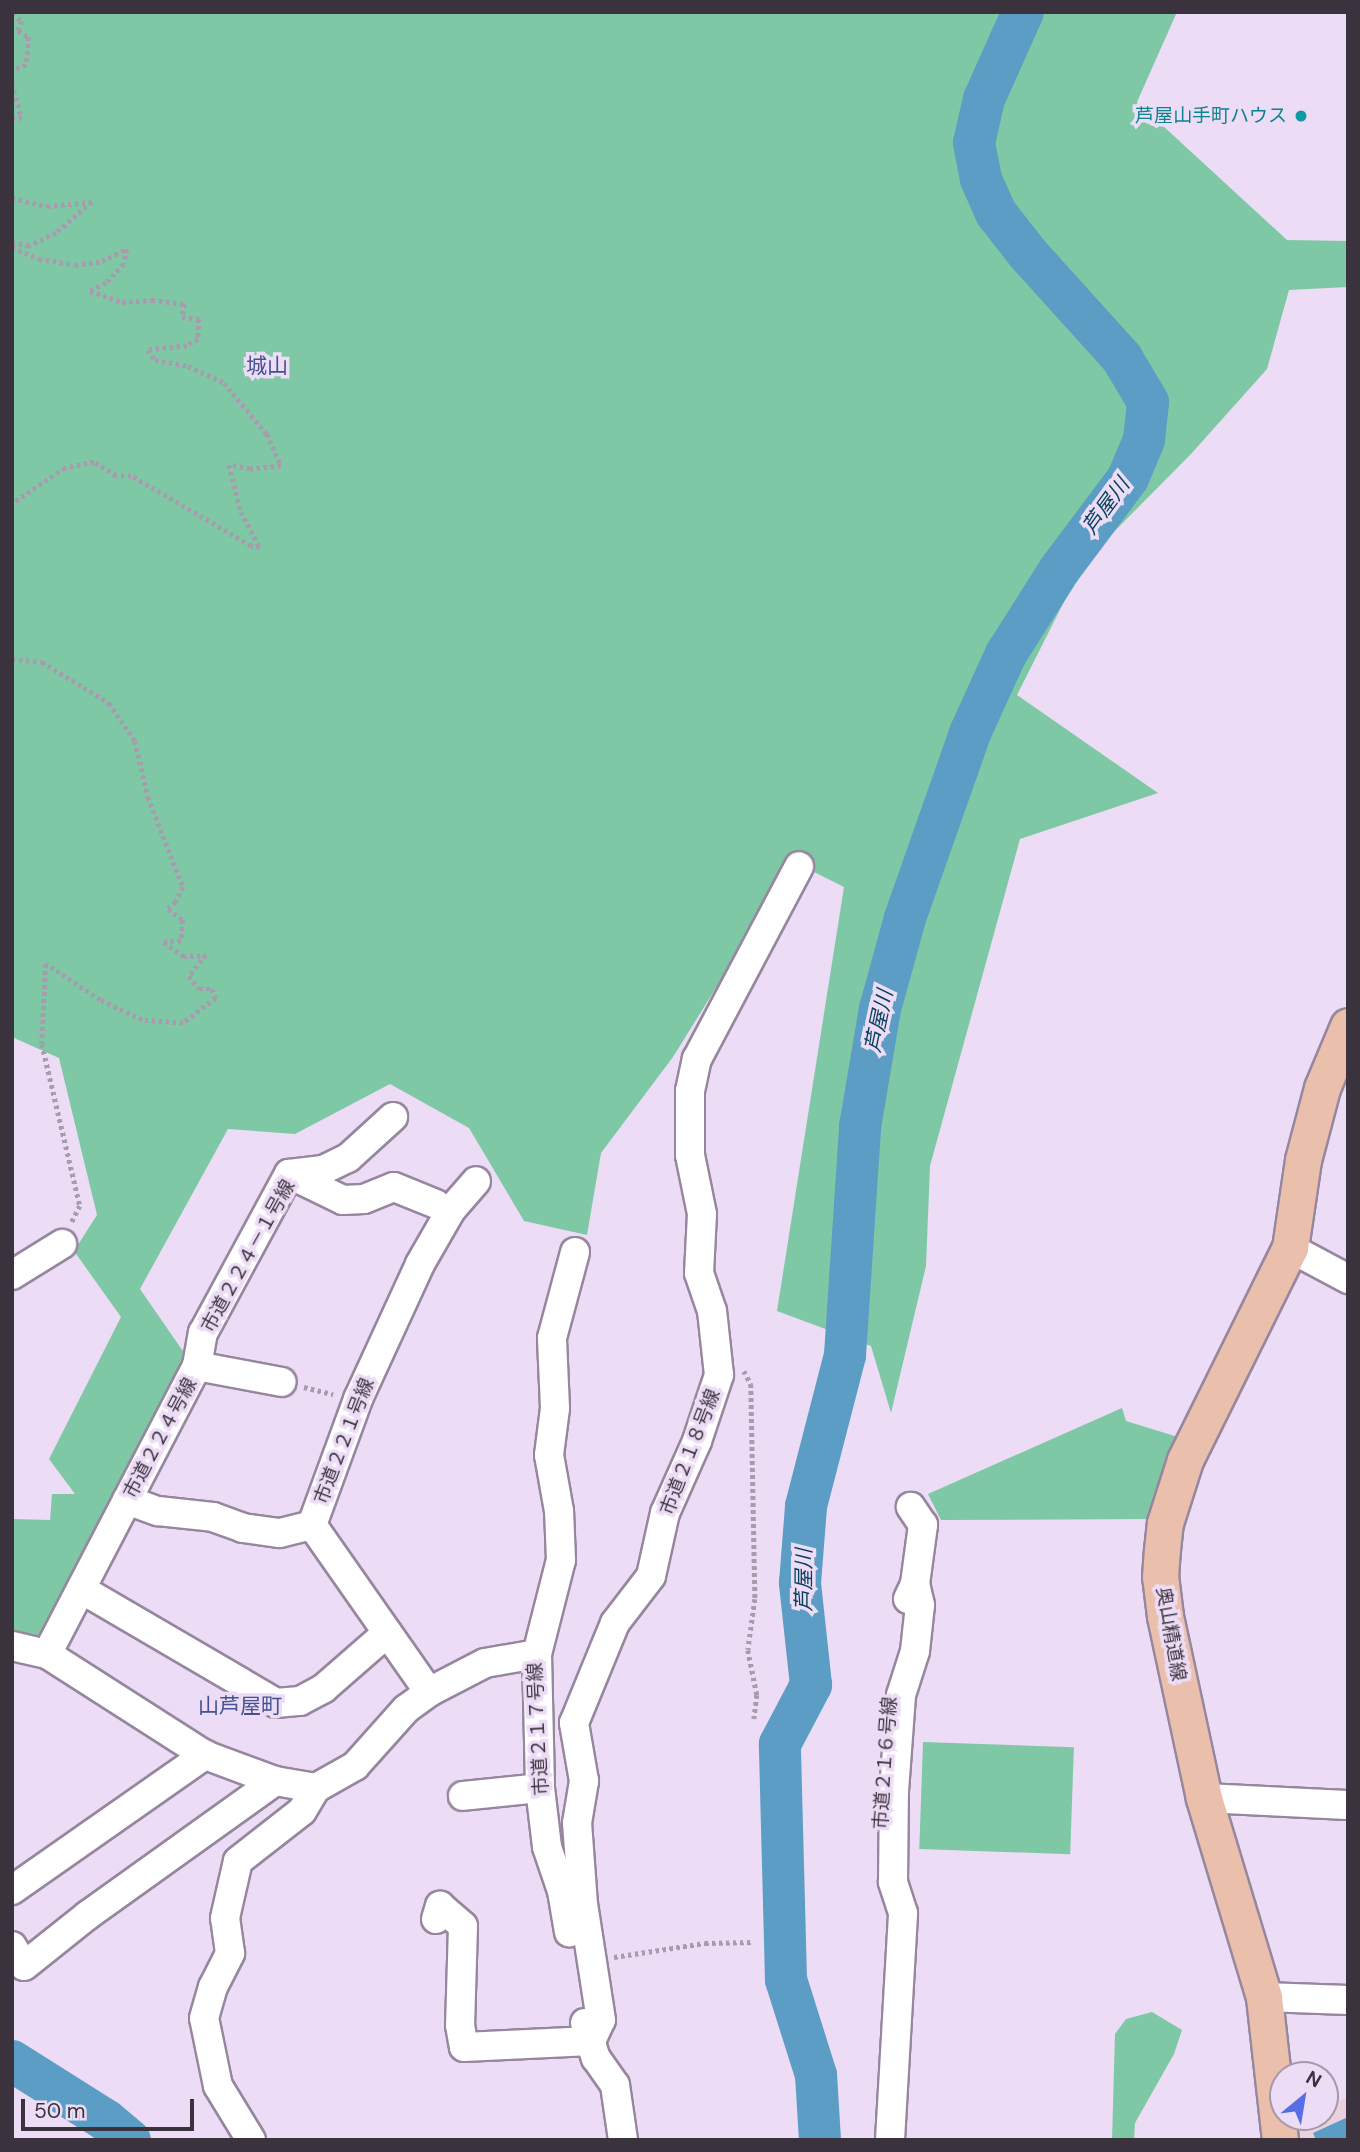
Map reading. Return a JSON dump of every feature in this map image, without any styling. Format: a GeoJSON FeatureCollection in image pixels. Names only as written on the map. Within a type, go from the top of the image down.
{"type":"FeatureCollection","features":[{"type":"Feature","properties":{"kind":"main road","name":"奥山精道線"},"geometry":{"type":"LineString","coordinates":[[1280,2140],[1264,1997],[1258,1968],[1204,1798],[1165,1616],[1160,1577],[1165,1523],[1185,1460],[1290,1248],[1303,1160],[1322,1088],[1348,1026]]}},
{"type":"Feature","properties":{"kind":"street","name":"市道２１８号線"},"geometry":{"type":"LineString","coordinates":[[590,2041],[601,2020],[583,1904],[577,1823],[584,1781],[574,1723],[615,1623],[651,1576],[665,1513],[697,1441],[719,1375],[712,1311],[699,1273],[702,1214],[690,1155],[690,1091],[697,1059],[799,866]]}},
{"type":"Feature","properties":{"kind":"street"},"geometry":{"type":"LineString","coordinates":[[293,1168],[323,1170],[348,1158],[393,1117]]}},
{"type":"Feature","properties":{"kind":"street","name":"市道２２４－１号線"},"geometry":{"type":"LineString","coordinates":[[197,1366],[203,1333],[293,1168],[343,1200],[363,1199],[394,1187],[436,1203]]}},
{"type":"Feature","properties":{"kind":"street","name":"市道２２１号線"},"geometry":{"type":"LineString","coordinates":[[429,1692],[312,1525],[358,1399],[420,1264],[451,1210],[476,1181]]}},
{"type":"Feature","properties":{"kind":"street"},"geometry":{"type":"LineString","coordinates":[[12,1275],[62,1244]]}},
{"type":"Feature","properties":{"kind":"street"},"geometry":{"type":"LineString","coordinates":[[1290,1248],[1348,1279]]}},
{"type":"Feature","properties":{"kind":"street"},"geometry":{"type":"LineString","coordinates":[[537,1654],[561,1560],[559,1511],[549,1455],[555,1408],[552,1338],[575,1252]]}},
{"type":"Feature","properties":{"kind":"street","name":"市道２２４号線"},"geometry":{"type":"LineString","coordinates":[[47,1654],[197,1366],[282,1382]]}},
{"type":"Feature","properties":{"kind":"street"},"geometry":{"type":"LineString","coordinates":[[127,1500],[158,1511],[213,1517],[243,1528],[280,1533],[312,1525]]}},
{"type":"Feature","properties":{"kind":"street","name":"市道２１６号線"},"geometry":{"type":"LineString","coordinates":[[890,2140],[903,1913],[893,1882],[894,1791],[901,1695],[917,1639],[920,1605],[915,1584],[923,1525],[911,1507]]}},
{"type":"Feature","properties":{"kind":"street"},"geometry":{"type":"LineString","coordinates":[[81,1589],[276,1703],[300,1701],[324,1688],[387,1633]]}},
{"type":"Feature","properties":{"kind":"street"},"geometry":{"type":"LineString","coordinates":[[12,1646],[47,1654],[205,1755],[275,1781],[317,1788],[302,1811],[238,1861],[225,1918],[230,1953],[213,1986],[204,2018],[218,2086],[251,2140]]}},
{"type":"Feature","properties":{"kind":"street","name":"市道２１７号線"},"geometry":{"type":"LineString","coordinates":[[317,1788],[355,1766],[406,1709],[429,1692],[485,1663],[537,1654],[540,1788],[547,1847],[562,1891],[583,2019],[596,2058],[615,2085],[621,2136]]}},
{"type":"Feature","properties":{"kind":"street"},"geometry":{"type":"LineString","coordinates":[[12,1890],[205,1755]]}},
{"type":"Feature","properties":{"kind":"street"},"geometry":{"type":"LineString","coordinates":[[12,1946],[24,1966],[88,1915],[275,1781]]}},
{"type":"Feature","properties":{"kind":"street"},"geometry":{"type":"LineString","coordinates":[[463,1796],[540,1788]]}},
{"type":"Feature","properties":{"kind":"street"},"geometry":{"type":"LineString","coordinates":[[1204,1798],[1348,1805]]}},
{"type":"Feature","properties":{"kind":"street"},"geometry":{"type":"LineString","coordinates":[[436,1919],[440,1906],[463,1926],[460,2025],[464,2047],[590,2041]]}},
{"type":"Feature","properties":{"kind":"street"},"geometry":{"type":"LineString","coordinates":[[1264,1997],[1348,2000]]}},
{"type":"Feature","properties":{"kind":"path"},"geometry":{"type":"LineString","coordinates":[[12,14],[22,20],[18,32],[29,37],[26,65],[12,71]]}},
{"type":"Feature","properties":{"kind":"path"},"geometry":{"type":"LineString","coordinates":[[12,84],[23,118],[12,119]]}},
{"type":"Feature","properties":{"kind":"path"},"geometry":{"type":"LineString","coordinates":[[12,198],[47,206],[92,202],[57,233],[29,246],[12,245]]}},
{"type":"Feature","properties":{"kind":"path"},"geometry":{"type":"LineString","coordinates":[[12,245],[39,259],[75,265],[102,261],[127,249],[124,264],[106,283],[90,291],[122,302],[152,300],[185,304],[182,317],[199,319],[198,339],[187,346],[148,350],[155,360],[188,366],[224,383],[267,434],[281,466],[250,469],[229,465],[241,512],[260,547],[251,546],[131,477],[116,476],[94,462],[65,468],[12,504]]}},
{"type":"Feature","properties":{"kind":"path"},"geometry":{"type":"LineString","coordinates":[[12,659],[42,662],[109,703],[135,741],[148,797],[183,887],[176,902],[168,909],[183,920],[181,941],[164,942],[183,956],[206,955],[189,975],[199,989],[212,989],[216,998],[183,1023],[142,1020],[100,1000],[47,964],[42,1044],[80,1206],[62,1244]]}},
{"type":"Feature","properties":{"kind":"path"},"geometry":{"type":"LineString","coordinates":[[715,1337],[730,1345],[751,1384],[755,1599],[748,1650],[757,1695],[754,1719]]}},
{"type":"Feature","properties":{"kind":"path"},"geometry":{"type":"LineString","coordinates":[[282,1382],[358,1399]]}},
{"type":"Feature","properties":{"kind":"path"},"geometry":{"type":"LineString","coordinates":[[641,1954],[705,1943],[754,1942]]}},
{"type":"Feature","properties":{"kind":"shaded area"},"geometry":{"type":"Polygon","coordinates":[[[1348,2097],[1348,2140],[1299,2140],[1298,2131],[1339,2131],[1339,2101],[1348,2097]]]}},
{"type":"Feature","properties":{"kind":"green space"},"geometry":{"type":"Polygon","coordinates":[[[12,12],[1177,12],[1137,102],[1287,240],[1348,241],[1348,287],[1289,290],[1267,369],[1191,454],[1084,562],[1017,695],[1158,793],[1020,839],[930,1166],[926,1266],[891,1413],[871,1346],[777,1311],[844,887],[794,862],[673,1057],[601,1153],[587,1235],[524,1221],[469,1128],[390,1084],[295,1134],[228,1129],[140,1289],[187,1357],[102,1529],[38,1638],[12,1635],[12,1519],[50,1520],[52,1494],[75,1494],[49,1459],[121,1317],[74,1251],[97,1215],[59,1058],[12,1037],[12,12]]]}},
{"type":"Feature","properties":{"kind":"green space"},"geometry":{"type":"Polygon","coordinates":[[[1122,1408],[1126,1421],[1178,1437],[1152,1519],[941,1520],[928,1494],[1122,1408]]]}},
{"type":"Feature","properties":{"kind":"green space"},"geometry":{"type":"Polygon","coordinates":[[[923,1742],[1074,1747],[1070,1854],[919,1849],[923,1742]]]}},
{"type":"Feature","properties":{"kind":"green space"},"geometry":{"type":"Polygon","coordinates":[[[1152,2012],[1182,2030],[1174,2054],[1135,2123],[1134,2140],[1112,2140],[1115,2034],[1126,2019],[1152,2012]]]}},
{"type":"Feature","properties":{"kind":"water"},"geometry":{"type":"Polygon","coordinates":[[[1348,2117],[1348,2140],[1316,2140],[1313,2133],[1317,2131],[1339,2131],[1339,2121],[1348,2117]]]}},
{"type":"Feature","properties":{"kind":"waterway","name":"芦屋川"},"geometry":{"type":"LineString","coordinates":[[820,2140],[816,2075],[786,1980],[780,1744],[811,1685],[800,1583],[806,1506],[845,1355],[860,1127],[880,1009],[905,918],[970,733],[1006,654],[1060,569],[1128,478],[1144,440],[1148,402],[1122,358],[1028,254],[996,213],[981,179],[974,143],[984,99],[1023,12]]}},
{"type":"Feature","properties":{"kind":"waterway"},"geometry":{"type":"LineString","coordinates":[[12,2061],[107,2121],[130,2140]]}},
{"type":"Feature","properties":{"kind":"place","name":"芦屋山手町ハウス"},"geometry":{"type":"Point","coordinates":[1301,116]}},
{"type":"Feature","properties":{"kind":"district","name":"城山"},"geometry":{"type":"Point","coordinates":[267,366]}},
{"type":"Feature","properties":{"kind":"district","name":"山芦屋町"},"geometry":{"type":"Point","coordinates":[240,1706]}}]}
